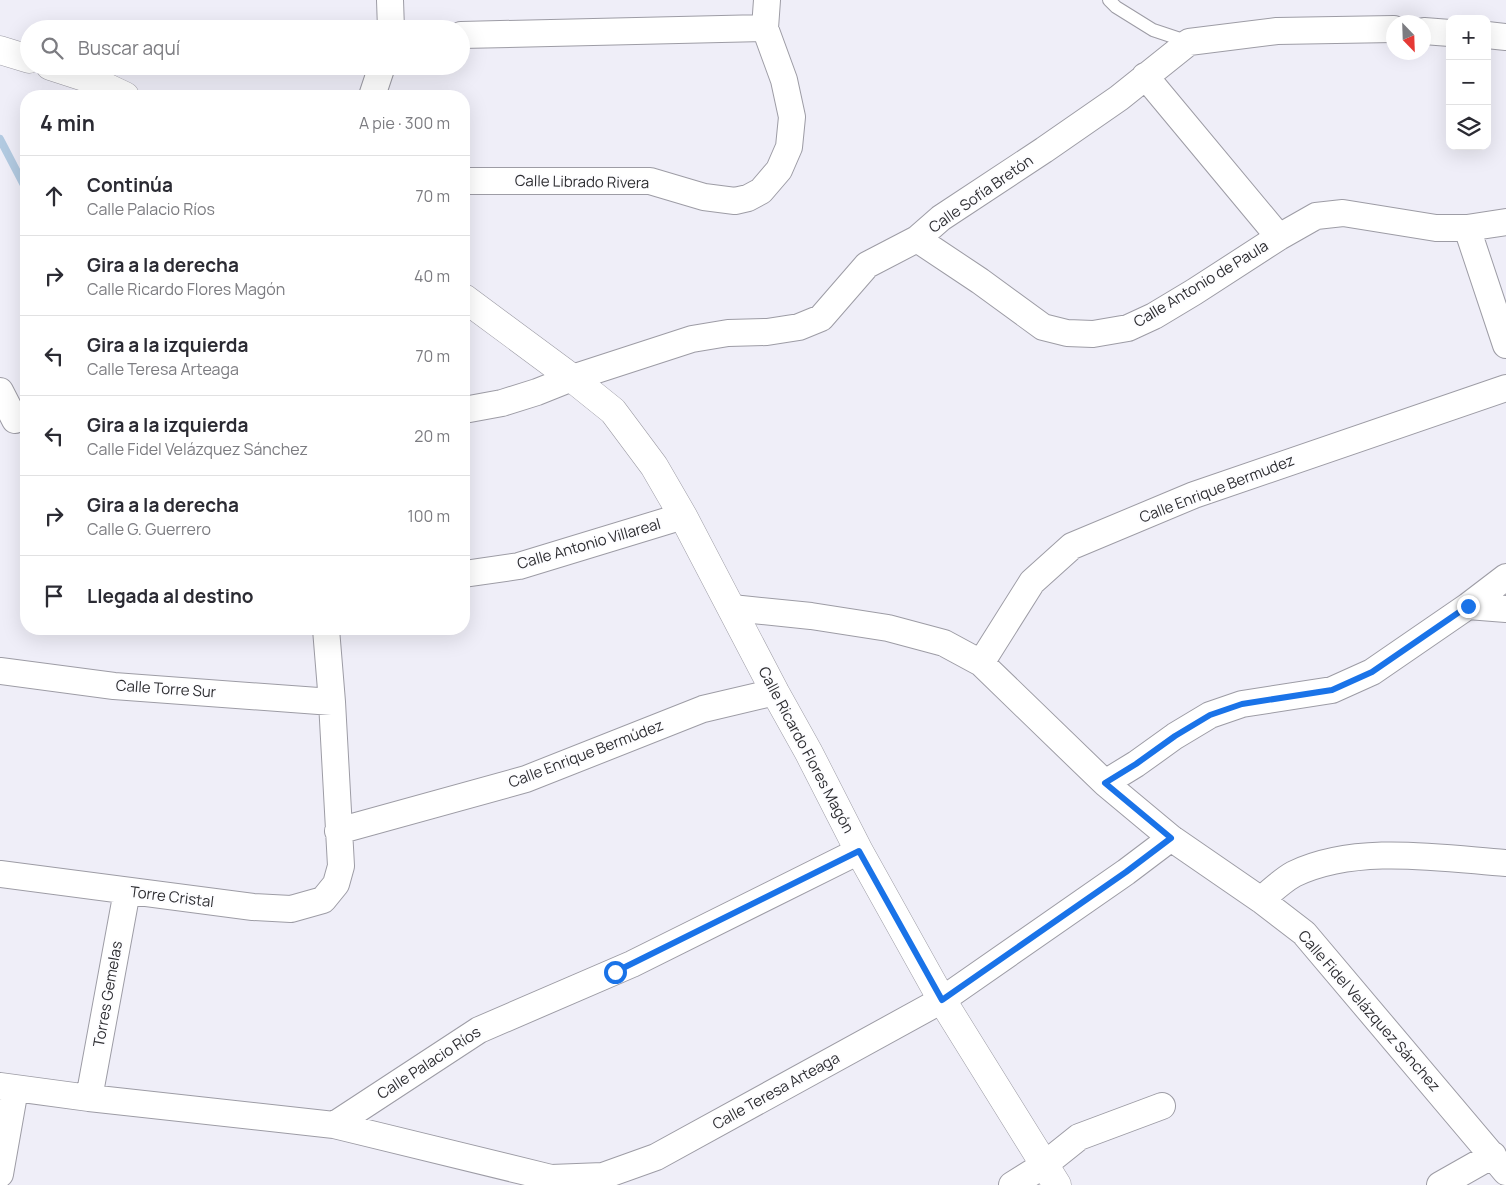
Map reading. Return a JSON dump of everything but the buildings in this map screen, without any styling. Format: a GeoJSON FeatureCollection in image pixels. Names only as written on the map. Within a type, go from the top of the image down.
{"type":"FeatureCollection","features":[{"type":"Feature","properties":{"kind":"street"},"geometry":{"type":"LineString","coordinates":[[390,0],[391,20]]}},
{"type":"Feature","properties":{"kind":"street","name":"Calle Librado Rivera"},"geometry":{"type":"LineString","coordinates":[[470,181],[650,181],[704,197],[735,201],[748,198],[761,191],[779,170],[789,146],[792,117],[784,80],[765,28],[767,0]]}},
{"type":"Feature","properties":{"kind":"street"},"geometry":{"type":"LineString","coordinates":[[470,34],[765,28]]}},
{"type":"Feature","properties":{"kind":"street"},"geometry":{"type":"LineString","coordinates":[[1189,42],[1277,31],[1386,29]]}},
{"type":"Feature","properties":{"kind":"street"},"geometry":{"type":"LineString","coordinates":[[1431,32],[1446,33]]}},
{"type":"Feature","properties":{"kind":"street"},"geometry":{"type":"LineString","coordinates":[[1491,36],[1506,37]]}},
{"type":"Feature","properties":{"kind":"street","name":"Calle Sofía Bretón"},"geometry":{"type":"LineString","coordinates":[[470,409],[502,403],[537,392],[572,378],[692,339],[728,333],[767,332],[799,327],[821,318],[867,265],[917,239],[941,218],[1052,145],[1119,98],[1189,42]]}},
{"type":"Feature","properties":{"kind":"street"},"geometry":{"type":"LineString","coordinates":[[0,50],[20,56]]}},
{"type":"Feature","properties":{"kind":"street"},"geometry":{"type":"LineString","coordinates":[[78,75],[112,90]]}},
{"type":"Feature","properties":{"kind":"street"},"geometry":{"type":"LineString","coordinates":[[374,90],[379,75]]}},
{"type":"Feature","properties":{"kind":"street"},"geometry":{"type":"LineString","coordinates":[[1146,76],[1280,237]]}},
{"type":"Feature","properties":{"kind":"street","name":"Calle Antonio de Paula"},"geometry":{"type":"LineString","coordinates":[[917,239],[980,281],[1043,327],[1067,334],[1094,334],[1128,328],[1154,316],[1316,216],[1342,213],[1436,228],[1467,228],[1506,222]]}},
{"type":"Feature","properties":{"kind":"street"},"geometry":{"type":"LineString","coordinates":[[1467,228],[1506,345]]}},
{"type":"Feature","properties":{"kind":"street","name":"Calle Ricardo Flores Magón"},"geometry":{"type":"LineString","coordinates":[[470,302],[572,378],[612,411],[654,466],[684,516],[859,851],[942,1000],[1051,1175]]}},
{"type":"Feature","properties":{"kind":"street","name":"Calle Enrique Bermudez"},"geometry":{"type":"LineString","coordinates":[[981,664],[1032,582],[1072,546],[1194,495],[1506,388]]}},
{"type":"Feature","properties":{"kind":"street"},"geometry":{"type":"LineString","coordinates":[[0,391],[15,420]]}},
{"type":"Feature","properties":{"kind":"street","name":"Calle Antonio Villareal"},"geometry":{"type":"LineString","coordinates":[[470,573],[519,566],[684,516]]}},
{"type":"Feature","properties":{"kind":"street"},"geometry":{"type":"LineString","coordinates":[[1105,783],[1210,715],[1242,704],[1332,690],[1372,672],[1468,606],[1506,577]]}},
{"type":"Feature","properties":{"kind":"street"},"geometry":{"type":"LineString","coordinates":[[1468,606],[1506,609]]}},
{"type":"Feature","properties":{"kind":"street","name":"Calle Fidel Velázquez Sánchez"},"geometry":{"type":"LineString","coordinates":[[732,608],[811,616],[888,628],[944,643],[981,664],[1105,783],[1171,838],[1261,900],[1304,933],[1500,1164]]}},
{"type":"Feature","properties":{"kind":"street"},"geometry":{"type":"LineString","coordinates":[[326,635],[332,702],[338,831]]}},
{"type":"Feature","properties":{"kind":"street","name":"Calle Torre Sur"},"geometry":{"type":"LineString","coordinates":[[0,671],[114,686],[332,702]]}},
{"type":"Feature","properties":{"kind":"street","name":"Calle Enrique Bermúdez"},"geometry":{"type":"LineString","coordinates":[[338,831],[526,779],[703,708],[775,692]]}},
{"type":"Feature","properties":{"kind":"street","name":"Torre Cristal"},"geometry":{"type":"LineString","coordinates":[[0,874],[253,907],[291,909],[323,900],[336,884],[340,866],[338,831]]}},
{"type":"Feature","properties":{"kind":"street","name":"Calle Teresa Arteaga"},"geometry":{"type":"LineString","coordinates":[[334,1125],[551,1178],[603,1176],[656,1157],[942,1000],[1126,872],[1171,838]]}},
{"type":"Feature","properties":{"kind":"street","name":"Calle Palacio Ríos"},"geometry":{"type":"LineString","coordinates":[[334,1125],[479,1030],[632,964],[859,851]]}},
{"type":"Feature","properties":{"kind":"street"},"geometry":{"type":"LineString","coordinates":[[1261,900],[1293,874],[1337,859],[1401,855],[1506,863]]}},
{"type":"Feature","properties":{"kind":"street","name":"Torres Gemelas"},"geometry":{"type":"LineString","coordinates":[[89,1098],[127,891]]}},
{"type":"Feature","properties":{"kind":"street"},"geometry":{"type":"LineString","coordinates":[[0,1174],[7,1087],[334,1125]]}},
{"type":"Feature","properties":{"kind":"street"},"geometry":{"type":"LineString","coordinates":[[1012,1185],[1051,1175],[1079,1138],[1162,1106]]}},
{"type":"Feature","properties":{"kind":"street"},"geometry":{"type":"LineString","coordinates":[[1440,1185],[1500,1164]]}},
{"type":"Feature","properties":{"kind":"street"},"geometry":{"type":"LineString","coordinates":[[1502,1185],[1506,1183]]}},
{"type":"Feature","properties":{"kind":"lane"},"geometry":{"type":"LineString","coordinates":[[1109,0],[1153,30],[1189,42]]}},
{"type":"Feature","properties":{"kind":"waterway"},"geometry":{"type":"LineString","coordinates":[[0,139],[20,177]]}},
{"type":"Feature","properties":{"kind":"route"},"geometry":{"type":"LineString","coordinates":[[615,972],[859,851],[942,1000],[1126,872],[1171,838],[1105,783],[1210,715],[1242,704],[1332,690],[1372,672],[1468,606]]}}]}
